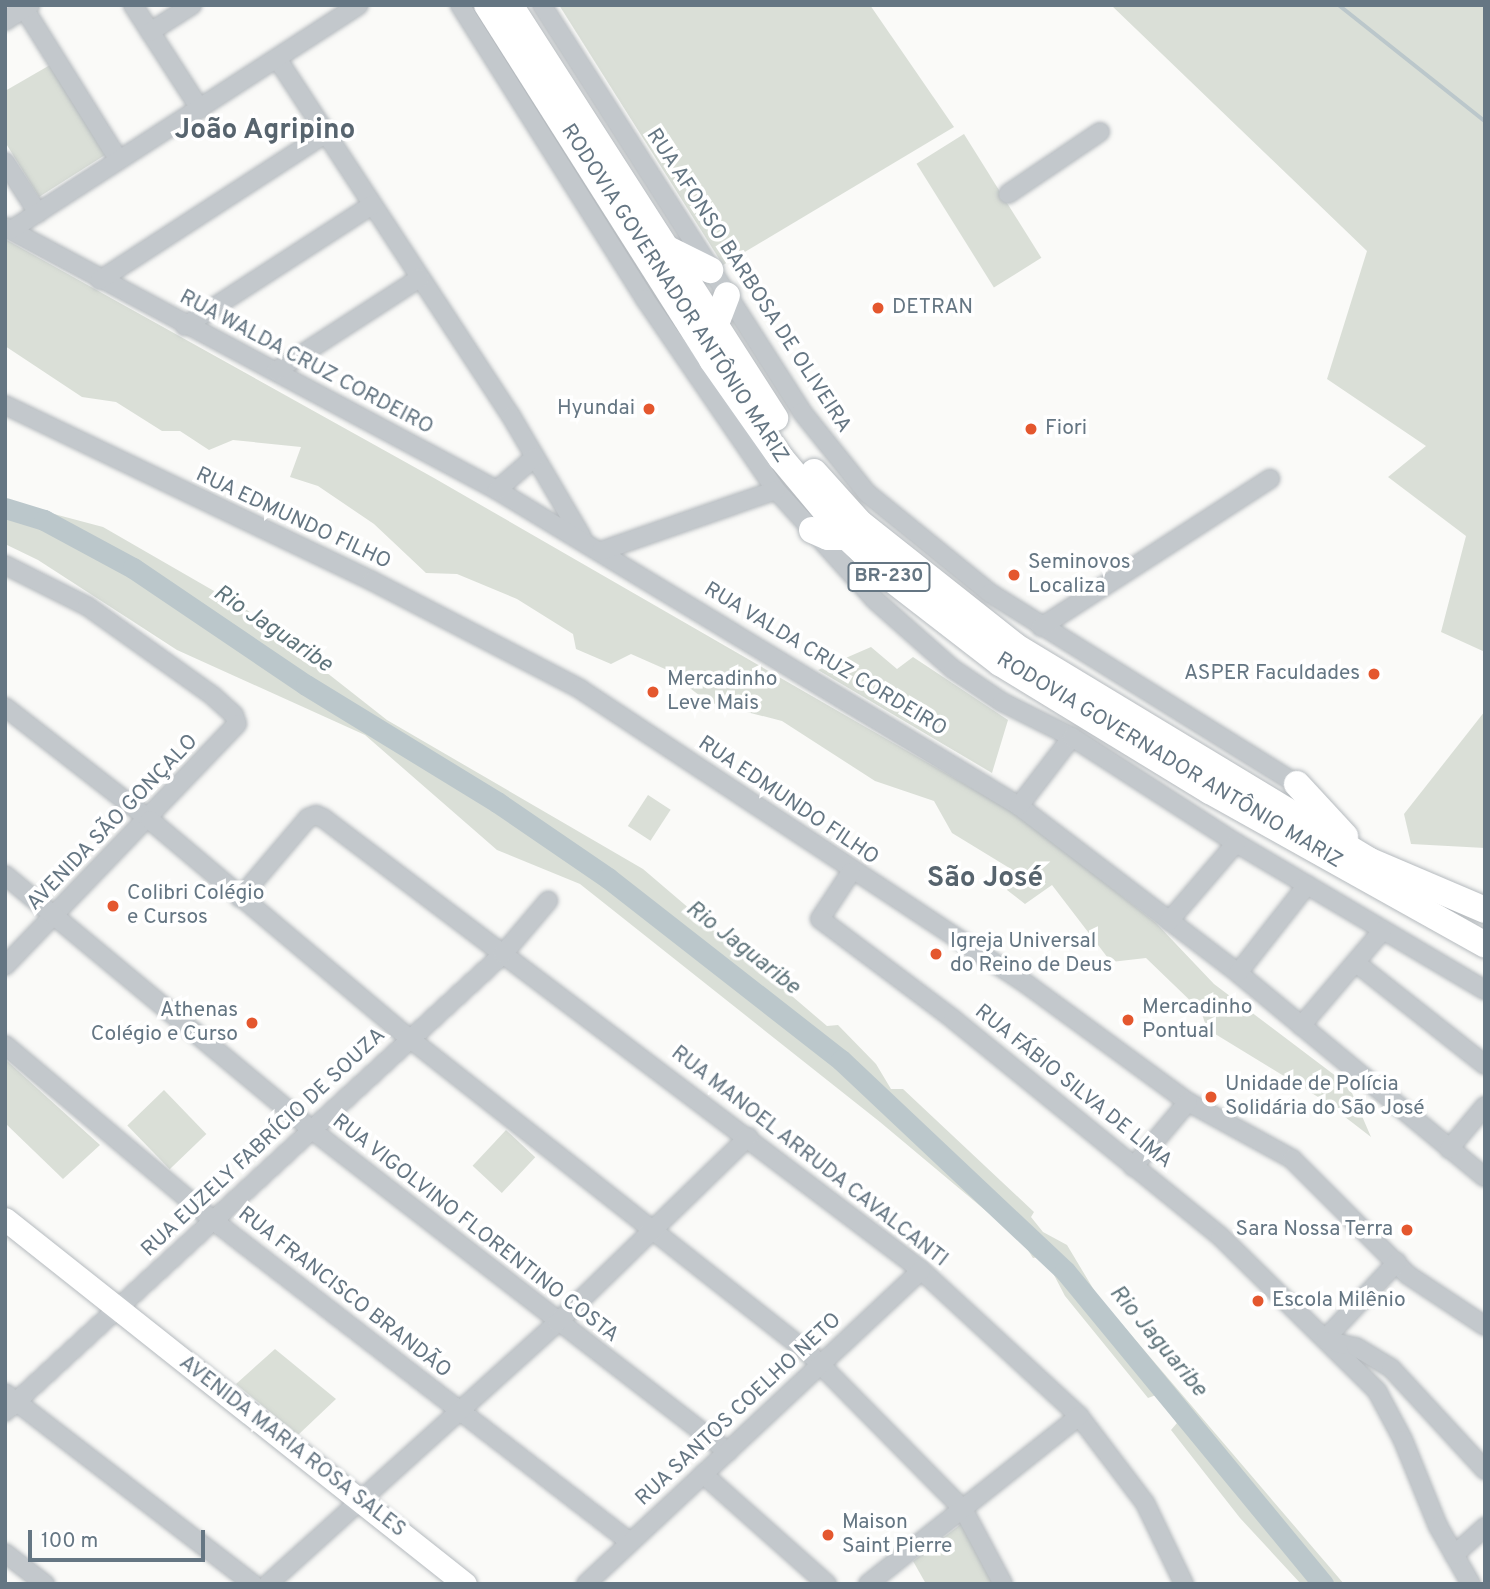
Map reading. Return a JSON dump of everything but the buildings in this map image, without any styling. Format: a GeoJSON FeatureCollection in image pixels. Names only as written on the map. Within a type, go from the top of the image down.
{"type":"FeatureCollection","features":[{"type":"Feature","properties":{"kind":"highway","name":"RODOVIA GOVERNADOR ANTÔNIO MARIZ"},"geometry":{"type":"LineString","coordinates":[[486,5],[712,360],[781,458],[847,537],[890,578],[1000,663],[1210,791],[1485,945]]}},
{"type":"Feature","properties":{"kind":"highway","name":"RODOVIA GOVERNADOR ANTÔNIO MARIZ"},"geometry":{"type":"LineString","coordinates":[[510,5],[714,329],[820,481],[918,572],[1015,646],[1368,860],[1416,883],[1485,910]]}},
{"type":"Feature","properties":{"kind":"highway"},"geometry":{"type":"LineString","coordinates":[[662,246],[710,270]]}},
{"type":"Feature","properties":{"kind":"highway"},"geometry":{"type":"LineString","coordinates":[[714,329],[727,295]]}},
{"type":"Feature","properties":{"kind":"highway"},"geometry":{"type":"LineString","coordinates":[[776,490],[782,478],[781,458]]}},
{"type":"Feature","properties":{"kind":"highway"},"geometry":{"type":"LineString","coordinates":[[812,530],[828,537],[847,537]]}},
{"type":"Feature","properties":{"kind":"highway"},"geometry":{"type":"LineString","coordinates":[[1297,783],[1339,831],[1416,883]]}},
{"type":"Feature","properties":{"kind":"main road","name":"AVENIDA MARIA ROSA SALES"},"geometry":{"type":"LineString","coordinates":[[5,1219],[465,1584]]}},
{"type":"Feature","properties":{"kind":"street"},"geometry":{"type":"LineString","coordinates":[[133,5],[200,109]]}},
{"type":"Feature","properties":{"kind":"street"},"geometry":{"type":"LineString","coordinates":[[150,32],[192,5]]}},
{"type":"Feature","properties":{"kind":"street"},"geometry":{"type":"LineString","coordinates":[[460,5],[645,299],[776,490],[875,600],[953,669],[1002,702],[1072,737],[1382,932],[1485,990]]}},
{"type":"Feature","properties":{"kind":"street","name":"RUA AFONSO BARBOSA DE OLIVEIRA"},"geometry":{"type":"LineString","coordinates":[[542,5],[802,412],[867,493],[948,562],[1041,627],[1297,783]]}},
{"type":"Feature","properties":{"kind":"street"},"geometry":{"type":"LineString","coordinates":[[5,21],[26,6],[119,160]]}},
{"type":"Feature","properties":{"kind":"street"},"geometry":{"type":"LineString","coordinates":[[8,229],[38,213],[278,60],[349,8]]}},
{"type":"Feature","properties":{"kind":"street","name":"RUA VALDA CRUZ CORDEIRO"},"geometry":{"type":"LineString","coordinates":[[278,60],[421,278],[535,457],[584,540],[1019,806],[1238,973],[1485,1177]]}},
{"type":"Feature","properties":{"kind":"street"},"geometry":{"type":"LineString","coordinates":[[1008,194],[1100,132]]}},
{"type":"Feature","properties":{"kind":"street"},"geometry":{"type":"LineString","coordinates":[[100,280],[326,133]]}},
{"type":"Feature","properties":{"kind":"street"},"geometry":{"type":"LineString","coordinates":[[5,162],[38,213]]}},
{"type":"Feature","properties":{"kind":"street"},"geometry":{"type":"LineString","coordinates":[[185,326],[372,205]]}},
{"type":"Feature","properties":{"kind":"street","name":"RUA WALDA CRUZ CORDEIRO"},"geometry":{"type":"LineString","coordinates":[[8,229],[185,326],[276,371],[497,490],[584,540]]}},
{"type":"Feature","properties":{"kind":"street"},"geometry":{"type":"LineString","coordinates":[[276,371],[421,278]]}},
{"type":"Feature","properties":{"kind":"street","name":"RUA EDMUNDO FILHO"},"geometry":{"type":"LineString","coordinates":[[5,405],[372,581],[580,689],[851,872],[1028,985],[1188,1102],[1292,1159],[1431,1292],[1485,1326]]}},
{"type":"Feature","properties":{"kind":"street"},"geometry":{"type":"LineString","coordinates":[[497,490],[535,457]]}},
{"type":"Feature","properties":{"kind":"street"},"geometry":{"type":"LineString","coordinates":[[1041,627],[1270,479]]}},
{"type":"Feature","properties":{"kind":"street"},"geometry":{"type":"LineString","coordinates":[[601,551],[776,490]]}},
{"type":"Feature","properties":{"kind":"street","name":"AVENIDA SÃO GONÇALO"},"geometry":{"type":"LineString","coordinates":[[5,565],[87,606],[213,696],[237,720],[225,741],[5,966]]}},
{"type":"Feature","properties":{"kind":"street"},"geometry":{"type":"LineString","coordinates":[[5,707],[150,820],[410,1038],[653,1229],[821,1367],[963,1509],[1003,1584]]}},
{"type":"Feature","properties":{"kind":"street"},"geometry":{"type":"LineString","coordinates":[[1019,806],[1072,737]]}},
{"type":"Feature","properties":{"kind":"street","name":"RUA MANOEL ARRUDA CAVALCANTI"},"geometry":{"type":"LineString","coordinates":[[240,898],[308,818],[319,816],[921,1270],[1079,1416],[1145,1503],[1184,1584]]}},
{"type":"Feature","properties":{"kind":"street"},"geometry":{"type":"LineString","coordinates":[[1169,921],[1237,843]]}},
{"type":"Feature","properties":{"kind":"street","name":"RUA FÁBIO SILVA DE LIMA"},"geometry":{"type":"LineString","coordinates":[[851,872],[820,919],[953,1018],[1220,1236],[1328,1339],[1377,1391],[1454,1555],[1471,1584]]}},
{"type":"Feature","properties":{"kind":"street","name":"RUA VIGOLVINO FLORENTINO COSTA"},"geometry":{"type":"LineString","coordinates":[[5,876],[312,1130],[557,1323],[728,1452]]}},
{"type":"Feature","properties":{"kind":"street"},"geometry":{"type":"LineString","coordinates":[[1238,973],[1307,886]]}},
{"type":"Feature","properties":{"kind":"street","name":"RUA EUZELY FABRÍCIO DE SOUZA"},"geometry":{"type":"LineString","coordinates":[[9,1403],[119,1309],[503,954],[548,901]]}},
{"type":"Feature","properties":{"kind":"street"},"geometry":{"type":"LineString","coordinates":[[1301,1026],[1382,932]]}},
{"type":"Feature","properties":{"kind":"street"},"geometry":{"type":"LineString","coordinates":[[1356,963],[1485,1065]]}},
{"type":"Feature","properties":{"kind":"street","name":"RUA FRANCISCO BRANDÃO"},"geometry":{"type":"LineString","coordinates":[[5,1045],[214,1221],[630,1542]]}},
{"type":"Feature","properties":{"kind":"street"},"geometry":{"type":"LineString","coordinates":[[1133,1167],[1188,1102]]}},
{"type":"Feature","properties":{"kind":"street"},"geometry":{"type":"LineString","coordinates":[[1449,1149],[1485,1106]]}},
{"type":"Feature","properties":{"kind":"street"},"geometry":{"type":"LineString","coordinates":[[268,1584],[457,1410],[557,1323],[748,1137]]}},
{"type":"Feature","properties":{"kind":"street"},"geometry":{"type":"LineString","coordinates":[[1328,1339],[1397,1262]]}},
{"type":"Feature","properties":{"kind":"street","name":"RUA SANTOS COELHO NETO"},"geometry":{"type":"LineString","coordinates":[[592,1582],[630,1542],[821,1367],[921,1270]]}},
{"type":"Feature","properties":{"kind":"street","name":"RUA FÁBIO SILVA DE LIMA"},"geometry":{"type":"LineString","coordinates":[[1328,1339],[1356,1347],[1391,1368],[1485,1471]]}},
{"type":"Feature","properties":{"kind":"street"},"geometry":{"type":"LineString","coordinates":[[9,1403],[253,1584]]}},
{"type":"Feature","properties":{"kind":"street"},"geometry":{"type":"LineString","coordinates":[[868,1584],[1079,1416]]}},
{"type":"Feature","properties":{"kind":"street"},"geometry":{"type":"LineString","coordinates":[[703,1474],[827,1584]]}},
{"type":"Feature","properties":{"kind":"street"},"geometry":{"type":"LineString","coordinates":[[1454,1555],[1485,1527]]}},
{"type":"Feature","properties":{"kind":"street"},"geometry":{"type":"LineString","coordinates":[[5,1553],[45,1584]]}},
{"type":"Feature","properties":{"kind":"shaded area"},"geometry":{"type":"Polygon","coordinates":[[[559,5],[870,5],[954,127],[723,265],[559,5]]]}},
{"type":"Feature","properties":{"kind":"shaded area"},"geometry":{"type":"Polygon","coordinates":[[[1111,5],[1485,5],[1485,652],[1441,632],[1466,536],[1388,477],[1426,446],[1327,379],[1367,251],[1111,5]]]}},
{"type":"Feature","properties":{"kind":"shaded area"},"geometry":{"type":"Polygon","coordinates":[[[50,65],[105,155],[39,197],[5,142],[5,91],[50,65]]]}},
{"type":"Feature","properties":{"kind":"shaded area"},"geometry":{"type":"Polygon","coordinates":[[[964,134],[1041,258],[994,287],[917,164],[964,134]]]}},
{"type":"Feature","properties":{"kind":"shaded area"},"geometry":{"type":"Polygon","coordinates":[[[5,239],[434,478],[1020,816],[1156,923],[1214,984],[1349,1086],[1371,1137],[1323,1100],[1207,1029],[1201,1011],[1146,958],[1111,962],[1052,885],[1025,904],[1007,890],[1011,869],[952,833],[934,801],[875,781],[782,721],[708,702],[665,669],[631,654],[611,664],[576,649],[573,634],[517,599],[457,574],[426,573],[374,524],[318,486],[290,477],[301,447],[233,440],[209,450],[180,431],[162,431],[116,402],[82,397],[5,346],[5,239]]]}},
{"type":"Feature","properties":{"kind":"shaded area"},"geometry":{"type":"Polygon","coordinates":[[[5,501],[103,527],[247,610],[387,720],[643,869],[827,1026],[838,1025],[876,1064],[891,1089],[903,1089],[1034,1212],[1031,1217],[1043,1232],[1067,1245],[1097,1295],[1344,1584],[1301,1584],[1240,1518],[1171,1430],[1177,1423],[1156,1395],[1148,1398],[1065,1296],[1044,1256],[1033,1258],[1022,1241],[880,1122],[580,884],[497,850],[365,735],[177,650],[38,560],[5,544],[5,501]]]}},
{"type":"Feature","properties":{"kind":"shaded area"},"geometry":{"type":"Polygon","coordinates":[[[871,647],[897,669],[913,657],[1008,720],[992,773],[818,670],[871,647]]]}},
{"type":"Feature","properties":{"kind":"shaded area"},"geometry":{"type":"Polygon","coordinates":[[[1485,711],[1485,848],[1411,844],[1404,814],[1485,711]]]}},
{"type":"Feature","properties":{"kind":"shaded area"},"geometry":{"type":"Polygon","coordinates":[[[648,795],[671,810],[650,841],[628,826],[648,795]]]}},
{"type":"Feature","properties":{"kind":"shaded area"},"geometry":{"type":"Polygon","coordinates":[[[7,1061],[100,1145],[63,1179],[5,1123],[7,1061]]]}},
{"type":"Feature","properties":{"kind":"shaded area"},"geometry":{"type":"Polygon","coordinates":[[[164,1090],[206,1134],[170,1169],[127,1125],[164,1090]]]}},
{"type":"Feature","properties":{"kind":"shaded area"},"geometry":{"type":"Polygon","coordinates":[[[506,1130],[535,1157],[502,1193],[473,1166],[506,1130]]]}},
{"type":"Feature","properties":{"kind":"shaded area"},"geometry":{"type":"Polygon","coordinates":[[[275,1349],[336,1399],[298,1435],[236,1384],[275,1349]]]}},
{"type":"Feature","properties":{"kind":"shaded area"},"geometry":{"type":"Polygon","coordinates":[[[961,1524],[993,1584],[926,1584],[913,1561],[961,1524]]]}},
{"type":"Feature","properties":{"kind":"waterway"},"geometry":{"type":"LineString","coordinates":[[1339,5],[1485,121]]}},
{"type":"Feature","properties":{"kind":"waterway","name":"Rio Jaguaribe"},"geometry":{"type":"LineString","coordinates":[[5,508],[44,520],[133,568],[306,685],[497,802],[608,878],[841,1060],[1065,1271],[1323,1584]]}},
{"type":"Feature","properties":{"kind":"place","name":"DETRAN"},"geometry":{"type":"Point","coordinates":[878,308]}},
{"type":"Feature","properties":{"kind":"place","name":"Hyundai"},"geometry":{"type":"Point","coordinates":[649,409]}},
{"type":"Feature","properties":{"kind":"place","name":"Fiori"},"geometry":{"type":"Point","coordinates":[1031,429]}},
{"type":"Feature","properties":{"kind":"place","name":"Seminovos Localiza"},"geometry":{"type":"Point","coordinates":[1014,575]}},
{"type":"Feature","properties":{"kind":"place","name":"ASPER Faculdades"},"geometry":{"type":"Point","coordinates":[1374,674]}},
{"type":"Feature","properties":{"kind":"place","name":"Mercadinho Leve Mais"},"geometry":{"type":"Point","coordinates":[653,692]}},
{"type":"Feature","properties":{"kind":"place","name":"Colibri Colégio e Cursos"},"geometry":{"type":"Point","coordinates":[113,906]}},
{"type":"Feature","properties":{"kind":"place","name":"Igreja Universal do Reino de Deus"},"geometry":{"type":"Point","coordinates":[936,954]}},
{"type":"Feature","properties":{"kind":"place","name":"Mercadinho Pontual"},"geometry":{"type":"Point","coordinates":[1128,1020]}},
{"type":"Feature","properties":{"kind":"place","name":"Athenas Colégio e Curso"},"geometry":{"type":"Point","coordinates":[252,1023]}},
{"type":"Feature","properties":{"kind":"place","name":"Unidade de Polícia Solidária do São José"},"geometry":{"type":"Point","coordinates":[1211,1097]}},
{"type":"Feature","properties":{"kind":"place","name":"Sara Nossa Terra"},"geometry":{"type":"Point","coordinates":[1407,1230]}},
{"type":"Feature","properties":{"kind":"place","name":"Escola Milênio"},"geometry":{"type":"Point","coordinates":[1258,1301]}},
{"type":"Feature","properties":{"kind":"place","name":"Maison Saint Pierre"},"geometry":{"type":"Point","coordinates":[828,1535]}},
{"type":"Feature","properties":{"kind":"district","name":"João Agripino"},"geometry":{"type":"Point","coordinates":[265,131]}},
{"type":"Feature","properties":{"kind":"district","name":"São José"},"geometry":{"type":"Point","coordinates":[985,879]}}]}
